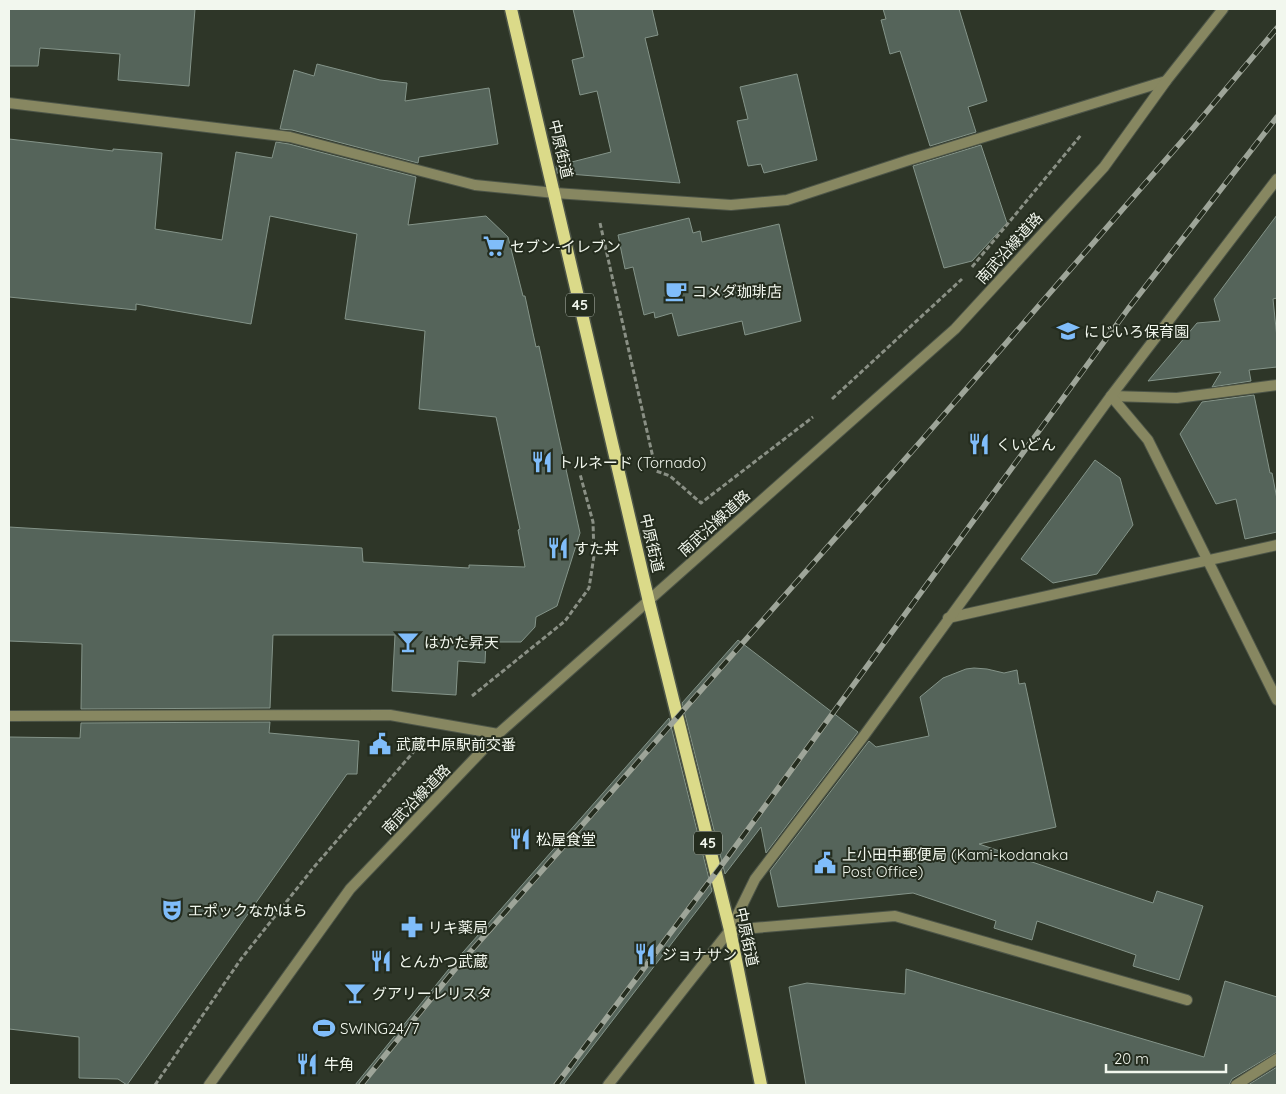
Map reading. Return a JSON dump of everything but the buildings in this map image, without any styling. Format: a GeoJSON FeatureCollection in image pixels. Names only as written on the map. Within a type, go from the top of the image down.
{"type":"FeatureCollection","features":[{"type":"Feature","properties":{"kind":"main road","name":"中原街道"},"geometry":{"type":"LineString","coordinates":[[511,9],[649,602],[730,930],[761,1085]]}},
{"type":"Feature","properties":{"kind":"street","name":"南武沿線道路"},"geometry":{"type":"LineString","coordinates":[[209,1085],[350,890],[498,734],[955,329],[1104,167],[1166,81],[1223,9]]}},
{"type":"Feature","properties":{"kind":"street"},"geometry":{"type":"LineString","coordinates":[[9,103],[290,137],[475,185],[589,196],[731,205],[787,200],[909,160],[1166,81]]}},
{"type":"Feature","properties":{"kind":"street"},"geometry":{"type":"LineString","coordinates":[[608,1085],[730,930],[755,879],[863,737],[1111,396],[1277,179]]}},
{"type":"Feature","properties":{"kind":"street"},"geometry":{"type":"LineString","coordinates":[[1111,396],[1177,398],[1277,385]]}},
{"type":"Feature","properties":{"kind":"street"},"geometry":{"type":"LineString","coordinates":[[1111,396],[1148,440],[1277,699]]}},
{"type":"Feature","properties":{"kind":"street"},"geometry":{"type":"LineString","coordinates":[[948,618],[1277,545]]}},
{"type":"Feature","properties":{"kind":"street"},"geometry":{"type":"LineString","coordinates":[[9,716],[390,715],[498,734]]}},
{"type":"Feature","properties":{"kind":"street"},"geometry":{"type":"LineString","coordinates":[[730,930],[895,916],[1187,1000]]}},
{"type":"Feature","properties":{"kind":"street"},"geometry":{"type":"LineString","coordinates":[[1236,1085],[1277,1059]]}},
{"type":"Feature","properties":{"kind":"path"},"geometry":{"type":"LineString","coordinates":[[831,400],[966,275],[1087,129]]}},
{"type":"Feature","properties":{"kind":"path"},"geometry":{"type":"LineString","coordinates":[[589,196],[599,218],[656,471],[670,476],[701,503],[817,413]]}},
{"type":"Feature","properties":{"kind":"path"},"geometry":{"type":"LineString","coordinates":[[472,696],[565,621],[589,588],[594,556],[593,522],[580,474]]}},
{"type":"Feature","properties":{"kind":"path"},"geometry":{"type":"LineString","coordinates":[[155,1085],[241,959],[314,867],[416,749]]}},
{"type":"Feature","properties":{"kind":"railway"},"geometry":{"type":"LineString","coordinates":[[361,1085],[456,968],[921,441],[1189,133],[1277,28]]}},
{"type":"Feature","properties":{"kind":"railway"},"geometry":{"type":"LineString","coordinates":[[556,1085],[727,858],[1128,309],[1277,117]]}},
{"type":"Feature","properties":{"kind":"place","name":"セブン-イレブン"},"geometry":{"type":"Point","coordinates":[494,246]}},
{"type":"Feature","properties":{"kind":"place","name":"コメダ珈琲店"},"geometry":{"type":"Point","coordinates":[676,291]}},
{"type":"Feature","properties":{"kind":"place","name":"にじいろ保育園"},"geometry":{"type":"Point","coordinates":[1068,331]}},
{"type":"Feature","properties":{"kind":"place","name":"くいどん"},"geometry":{"type":"Point","coordinates":[979,444]}},
{"type":"Feature","properties":{"kind":"place","name":"トルネード (Tornado)"},"geometry":{"type":"Point","coordinates":[542,462]}},
{"type":"Feature","properties":{"kind":"place","name":"すた丼"},"geometry":{"type":"Point","coordinates":[558,548]}},
{"type":"Feature","properties":{"kind":"place","name":"はかた昇天"},"geometry":{"type":"Point","coordinates":[408,642]}},
{"type":"Feature","properties":{"kind":"place","name":"武蔵中原駅前交番"},"geometry":{"type":"Point","coordinates":[380,744]}},
{"type":"Feature","properties":{"kind":"place","name":"松屋食堂"},"geometry":{"type":"Point","coordinates":[520,839]}},
{"type":"Feature","properties":{"kind":"place","name":"上小田中郵便局 (Kami-kodanaka Post Office)"},"geometry":{"type":"Point","coordinates":[825,863]}},
{"type":"Feature","properties":{"kind":"place","name":"エポックなかはら"},"geometry":{"type":"Point","coordinates":[172,910]}},
{"type":"Feature","properties":{"kind":"place","name":"リキ薬局"},"geometry":{"type":"Point","coordinates":[412,927]}},
{"type":"Feature","properties":{"kind":"place","name":"ジョナサン"},"geometry":{"type":"Point","coordinates":[645,954]}},
{"type":"Feature","properties":{"kind":"place","name":"とんかつ武蔵"},"geometry":{"type":"Point","coordinates":[381,961]}},
{"type":"Feature","properties":{"kind":"place","name":"グアリーレリスタ"},"geometry":{"type":"Point","coordinates":[355,993]}},
{"type":"Feature","properties":{"kind":"place","name":"SWING24/7"},"geometry":{"type":"Point","coordinates":[324,1028]}},
{"type":"Feature","properties":{"kind":"place","name":"牛角"},"geometry":{"type":"Point","coordinates":[307,1064]}}]}
